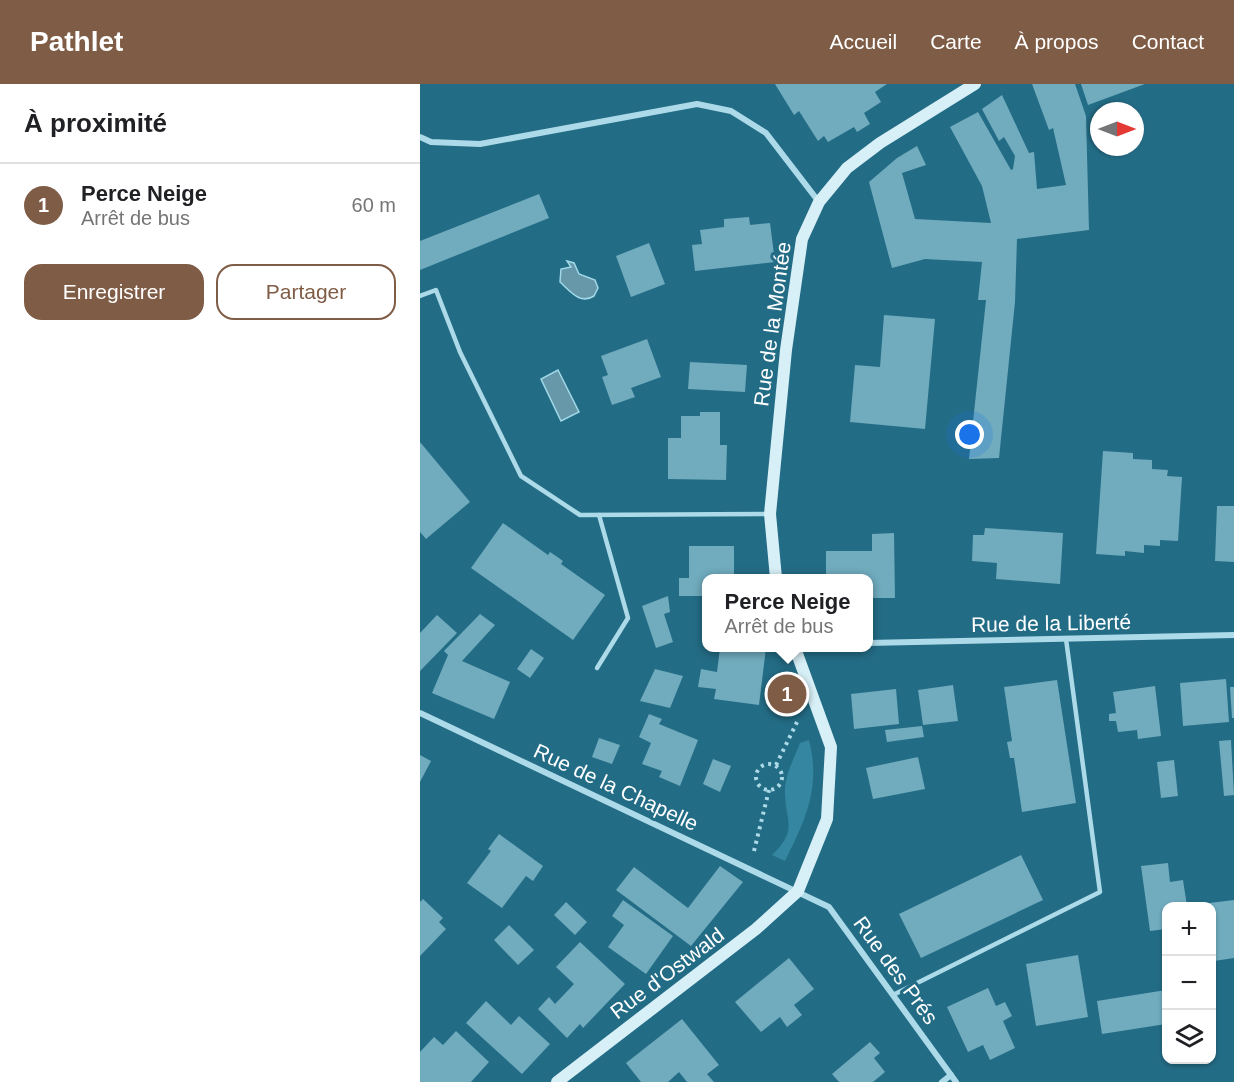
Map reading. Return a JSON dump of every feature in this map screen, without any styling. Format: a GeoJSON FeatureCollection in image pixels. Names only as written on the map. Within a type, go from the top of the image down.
{"type":"FeatureCollection","features":[{"type":"Feature","properties":{"kind":"main road","name":"Rue de la Montée"},"geometry":{"type":"LineString","coordinates":[[776,574],[770,514],[786,350],[802,238],[819,202],[855,162],[975,84]]}},
{"type":"Feature","properties":{"kind":"main road"},"geometry":{"type":"LineString","coordinates":[[796,652],[831,747],[827,819],[798,891]]}},
{"type":"Feature","properties":{"kind":"main road","name":"Rue d'Ostwald"},"geometry":{"type":"LineString","coordinates":[[557,1082],[756,929],[798,891]]}},
{"type":"Feature","properties":{"kind":"street"},"geometry":{"type":"LineString","coordinates":[[420,137],[431,142],[480,144],[697,104],[731,111],[766,133],[819,202]]}},
{"type":"Feature","properties":{"kind":"street","name":"Rue de la Liberté"},"geometry":{"type":"LineString","coordinates":[[873,643],[1234,635]]}},
{"type":"Feature","properties":{"kind":"street","name":"Rue de la Chapelle"},"geometry":{"type":"LineString","coordinates":[[420,713],[798,891]]}},
{"type":"Feature","properties":{"kind":"street","name":"Rue des Prés"},"geometry":{"type":"LineString","coordinates":[[798,891],[830,907],[956,1082]]}},
{"type":"Feature","properties":{"kind":"street"},"geometry":{"type":"LineString","coordinates":[[942,1082],[951,1075]]}},
{"type":"Feature","properties":{"kind":"lane"},"geometry":{"type":"LineString","coordinates":[[420,296],[436,290],[460,352],[521,476],[580,515],[770,514]]}},
{"type":"Feature","properties":{"kind":"lane"},"geometry":{"type":"LineString","coordinates":[[597,668],[628,618],[599,515]]}},
{"type":"Feature","properties":{"kind":"lane"},"geometry":{"type":"LineString","coordinates":[[893,995],[1100,892],[1066,639]]}},
{"type":"Feature","properties":{"kind":"path"},"geometry":{"type":"LineString","coordinates":[[776,765],[811,692]]}},
{"type":"Feature","properties":{"kind":"path"},"geometry":{"type":"LineString","coordinates":[[764,764],[776,765],[782,771],[782,780],[778,788],[769,790],[761,787],[756,774],[764,764]]}},
{"type":"Feature","properties":{"kind":"path"},"geometry":{"type":"LineString","coordinates":[[750,868],[769,790]]}},
{"type":"Feature","properties":{"kind":"shaded area"},"geometry":{"type":"Polygon","coordinates":[[[567,261],[574,263],[579,274],[595,280],[598,288],[594,296],[580,298],[560,282],[561,269],[571,267],[567,261]]]}},
{"type":"Feature","properties":{"kind":"shaded area"},"geometry":{"type":"Polygon","coordinates":[[[558,370],[579,412],[561,421],[541,379],[558,370]]]}},
{"type":"Feature","properties":{"kind":"shaded area"},"geometry":{"type":"Polygon","coordinates":[[[809,740],[813,773],[812,788],[805,817],[785,861],[772,855],[788,832],[786,781],[800,743],[809,740]]]}},
{"type":"Feature","properties":{"kind":"building"},"geometry":{"type":"Polygon","coordinates":[[[775,84],[887,84],[875,92],[881,102],[864,113],[870,124],[857,132],[854,127],[828,142],[824,136],[818,141],[799,111],[794,115],[775,84]]]}},
{"type":"Feature","properties":{"kind":"building"},"geometry":{"type":"Polygon","coordinates":[[[1032,84],[1075,84],[1086,116],[1089,230],[1017,239],[1015,302],[999,458],[969,459],[986,300],[978,300],[982,262],[925,259],[892,268],[869,182],[897,158],[917,146],[926,165],[902,173],[915,219],[991,223],[982,186],[950,127],[978,112],[1011,170],[1013,169],[1015,156],[1004,137],[999,141],[982,109],[1002,95],[1029,153],[1034,152],[1037,189],[1066,185],[1053,128],[1049,130],[1032,84]]]}},
{"type":"Feature","properties":{"kind":"building"},"geometry":{"type":"Polygon","coordinates":[[[1081,84],[1145,84],[1096,102],[1090,102],[1088,105],[1081,84]]]}},
{"type":"Feature","properties":{"kind":"building"},"geometry":{"type":"Polygon","coordinates":[[[539,194],[549,218],[420,270],[420,241],[539,194]]]}},
{"type":"Feature","properties":{"kind":"building"},"geometry":{"type":"Polygon","coordinates":[[[749,217],[750,225],[770,223],[775,262],[695,271],[692,245],[702,244],[700,230],[724,227],[724,219],[749,217]]]}},
{"type":"Feature","properties":{"kind":"building"},"geometry":{"type":"Polygon","coordinates":[[[649,243],[665,284],[631,297],[616,256],[649,243]]]}},
{"type":"Feature","properties":{"kind":"building"},"geometry":{"type":"Polygon","coordinates":[[[884,315],[935,319],[925,429],[850,422],[855,365],[880,367],[884,315]]]}},
{"type":"Feature","properties":{"kind":"building"},"geometry":{"type":"Polygon","coordinates":[[[647,339],[661,377],[631,388],[635,397],[612,405],[602,377],[608,375],[601,356],[647,339]]]}},
{"type":"Feature","properties":{"kind":"building"},"geometry":{"type":"Polygon","coordinates":[[[690,362],[747,365],[745,392],[688,389],[690,362]]]}},
{"type":"Feature","properties":{"kind":"building"},"geometry":{"type":"Polygon","coordinates":[[[700,412],[720,412],[720,445],[727,445],[726,480],[668,479],[668,438],[681,438],[681,416],[700,416],[700,412]]]}},
{"type":"Feature","properties":{"kind":"building"},"geometry":{"type":"Polygon","coordinates":[[[420,442],[470,502],[426,539],[420,532],[420,442]]]}},
{"type":"Feature","properties":{"kind":"building"},"geometry":{"type":"Polygon","coordinates":[[[1103,451],[1133,453],[1133,459],[1152,460],[1152,469],[1168,470],[1167,476],[1182,477],[1178,541],[1160,540],[1160,546],[1144,545],[1144,553],[1125,551],[1125,556],[1096,554],[1103,451]]]}},
{"type":"Feature","properties":{"kind":"building"},"geometry":{"type":"Polygon","coordinates":[[[1217,506],[1234,506],[1234,562],[1215,561],[1217,506]]]}},
{"type":"Feature","properties":{"kind":"building"},"geometry":{"type":"Polygon","coordinates":[[[503,523],[548,555],[550,552],[556,556],[563,561],[561,564],[605,595],[573,640],[471,568],[503,523]]]}},
{"type":"Feature","properties":{"kind":"building"},"geometry":{"type":"Polygon","coordinates":[[[985,528],[1063,533],[1060,584],[996,579],[997,563],[972,561],[973,535],[984,535],[985,528]]]}},
{"type":"Feature","properties":{"kind":"building"},"geometry":{"type":"Polygon","coordinates":[[[894,533],[895,598],[873,598],[873,574],[826,574],[826,551],[872,551],[872,534],[894,533]]]}},
{"type":"Feature","properties":{"kind":"building"},"geometry":{"type":"Polygon","coordinates":[[[689,546],[734,546],[734,574],[702,574],[702,596],[679,596],[679,578],[689,578],[689,546]]]}},
{"type":"Feature","properties":{"kind":"building"},"geometry":{"type":"Polygon","coordinates":[[[668,596],[670,612],[664,614],[673,642],[656,648],[642,606],[668,596]]]}},
{"type":"Feature","properties":{"kind":"building"},"geometry":{"type":"Polygon","coordinates":[[[480,614],[495,625],[462,661],[510,682],[494,719],[432,693],[448,655],[444,651],[480,614]]]}},
{"type":"Feature","properties":{"kind":"building"},"geometry":{"type":"Polygon","coordinates":[[[437,615],[457,633],[420,671],[420,633],[437,615]]]}},
{"type":"Feature","properties":{"kind":"building"},"geometry":{"type":"Polygon","coordinates":[[[531,649],[544,658],[530,678],[517,669],[531,649]]]}},
{"type":"Feature","properties":{"kind":"building"},"geometry":{"type":"Polygon","coordinates":[[[720,652],[766,652],[759,705],[714,699],[716,689],[698,687],[701,669],[717,672],[720,652]]]}},
{"type":"Feature","properties":{"kind":"building"},"geometry":{"type":"Polygon","coordinates":[[[655,669],[683,676],[670,708],[640,701],[655,669]]]}},
{"type":"Feature","properties":{"kind":"building"},"geometry":{"type":"Polygon","coordinates":[[[1226,679],[1229,722],[1183,726],[1180,683],[1226,679]]]}},
{"type":"Feature","properties":{"kind":"building"},"geometry":{"type":"Polygon","coordinates":[[[1057,680],[1076,803],[1022,812],[1014,758],[1010,758],[1007,742],[1012,741],[1004,687],[1057,680]]]}},
{"type":"Feature","properties":{"kind":"building"},"geometry":{"type":"Polygon","coordinates":[[[953,685],[958,721],[923,725],[918,690],[953,685]]]}},
{"type":"Feature","properties":{"kind":"building"},"geometry":{"type":"Polygon","coordinates":[[[1155,686],[1161,736],[1138,739],[1137,730],[1118,732],[1116,721],[1109,721],[1109,714],[1116,713],[1113,692],[1155,686]]]}},
{"type":"Feature","properties":{"kind":"building"},"geometry":{"type":"Polygon","coordinates":[[[1230,687],[1234,687],[1234,718],[1232,718],[1230,687]]]}},
{"type":"Feature","properties":{"kind":"building"},"geometry":{"type":"Polygon","coordinates":[[[896,689],[899,724],[854,729],[851,694],[896,689]]]}},
{"type":"Feature","properties":{"kind":"building"},"geometry":{"type":"Polygon","coordinates":[[[649,714],[662,719],[659,724],[698,740],[680,786],[659,777],[662,771],[642,764],[651,743],[639,737],[649,714]]]}},
{"type":"Feature","properties":{"kind":"building"},"geometry":{"type":"Polygon","coordinates":[[[922,726],[924,737],[887,742],[885,730],[922,726]]]}},
{"type":"Feature","properties":{"kind":"building"},"geometry":{"type":"Polygon","coordinates":[[[599,738],[620,745],[612,764],[592,757],[599,738]]]}},
{"type":"Feature","properties":{"kind":"building"},"geometry":{"type":"Polygon","coordinates":[[[1231,740],[1234,795],[1224,796],[1219,741],[1231,740]]]}},
{"type":"Feature","properties":{"kind":"building"},"geometry":{"type":"Polygon","coordinates":[[[420,755],[431,761],[420,782],[420,755]]]}},
{"type":"Feature","properties":{"kind":"building"},"geometry":{"type":"Polygon","coordinates":[[[918,757],[925,789],[873,799],[866,768],[918,757]]]}},
{"type":"Feature","properties":{"kind":"building"},"geometry":{"type":"Polygon","coordinates":[[[713,759],[731,766],[720,792],[703,784],[713,759]]]}},
{"type":"Feature","properties":{"kind":"building"},"geometry":{"type":"Polygon","coordinates":[[[1174,760],[1178,796],[1161,798],[1157,762],[1174,760]]]}},
{"type":"Feature","properties":{"kind":"building"},"geometry":{"type":"Polygon","coordinates":[[[499,834],[543,866],[533,881],[526,876],[502,908],[467,883],[491,851],[488,849],[499,834]]]}},
{"type":"Feature","properties":{"kind":"building"},"geometry":{"type":"Polygon","coordinates":[[[1021,855],[1043,900],[921,958],[899,914],[1021,855]]]}},
{"type":"Feature","properties":{"kind":"building"},"geometry":{"type":"Polygon","coordinates":[[[1168,863],[1170,882],[1183,880],[1186,902],[1162,902],[1162,930],[1150,931],[1141,866],[1168,863]]]}},
{"type":"Feature","properties":{"kind":"building"},"geometry":{"type":"Polygon","coordinates":[[[720,866],[743,882],[691,946],[616,890],[634,867],[688,908],[720,866]]]}},
{"type":"Feature","properties":{"kind":"building"},"geometry":{"type":"Polygon","coordinates":[[[423,899],[443,918],[439,922],[446,929],[420,956],[420,902],[423,899]]]}},
{"type":"Feature","properties":{"kind":"building"},"geometry":{"type":"Polygon","coordinates":[[[623,900],[673,936],[646,974],[608,947],[624,925],[612,916],[623,900]]]}},
{"type":"Feature","properties":{"kind":"building"},"geometry":{"type":"Polygon","coordinates":[[[1234,900],[1234,958],[1216,961],[1216,902],[1234,900]]]}},
{"type":"Feature","properties":{"kind":"building"},"geometry":{"type":"Polygon","coordinates":[[[566,902],[587,922],[575,935],[554,915],[566,902]]]}},
{"type":"Feature","properties":{"kind":"building"},"geometry":{"type":"Polygon","coordinates":[[[509,925],[534,950],[518,965],[494,940],[509,925]]]}},
{"type":"Feature","properties":{"kind":"building"},"geometry":{"type":"Polygon","coordinates":[[[580,942],[625,984],[583,1028],[580,1024],[567,1038],[538,1009],[549,997],[555,1004],[574,984],[556,967],[580,942]]]}},
{"type":"Feature","properties":{"kind":"building"},"geometry":{"type":"Polygon","coordinates":[[[1078,955],[1088,1017],[1036,1026],[1026,964],[1078,955]]]}},
{"type":"Feature","properties":{"kind":"building"},"geometry":{"type":"Polygon","coordinates":[[[789,958],[814,989],[794,1005],[802,1015],[787,1027],[780,1017],[761,1032],[735,1002],[789,958]]]}},
{"type":"Feature","properties":{"kind":"building"},"geometry":{"type":"Polygon","coordinates":[[[988,988],[996,1006],[1005,1002],[1012,1016],[1003,1021],[1015,1048],[990,1060],[983,1045],[968,1052],[947,1007],[988,988]]]}},
{"type":"Feature","properties":{"kind":"building"},"geometry":{"type":"Polygon","coordinates":[[[1162,991],[1162,1025],[1102,1034],[1097,1001],[1162,991]]]}},
{"type":"Feature","properties":{"kind":"building"},"geometry":{"type":"Polygon","coordinates":[[[486,1001],[511,1025],[519,1016],[550,1044],[522,1074],[466,1023],[486,1001]]]}},
{"type":"Feature","properties":{"kind":"building"},"geometry":{"type":"Polygon","coordinates":[[[682,1019],[719,1065],[707,1074],[714,1082],[687,1082],[679,1072],[668,1082],[641,1082],[626,1063],[682,1019]]]}},
{"type":"Feature","properties":{"kind":"building"},"geometry":{"type":"Polygon","coordinates":[[[456,1031],[489,1062],[471,1082],[420,1082],[420,1052],[434,1037],[443,1045],[456,1031]]]}},
{"type":"Feature","properties":{"kind":"building"},"geometry":{"type":"Polygon","coordinates":[[[870,1042],[880,1053],[874,1058],[885,1072],[873,1082],[839,1082],[832,1074],[870,1042]]]}},
{"type":"Feature","properties":{"kind":"place","name":"Perce Neige"},"geometry":{"type":"Point","coordinates":[787,694]}}]}
